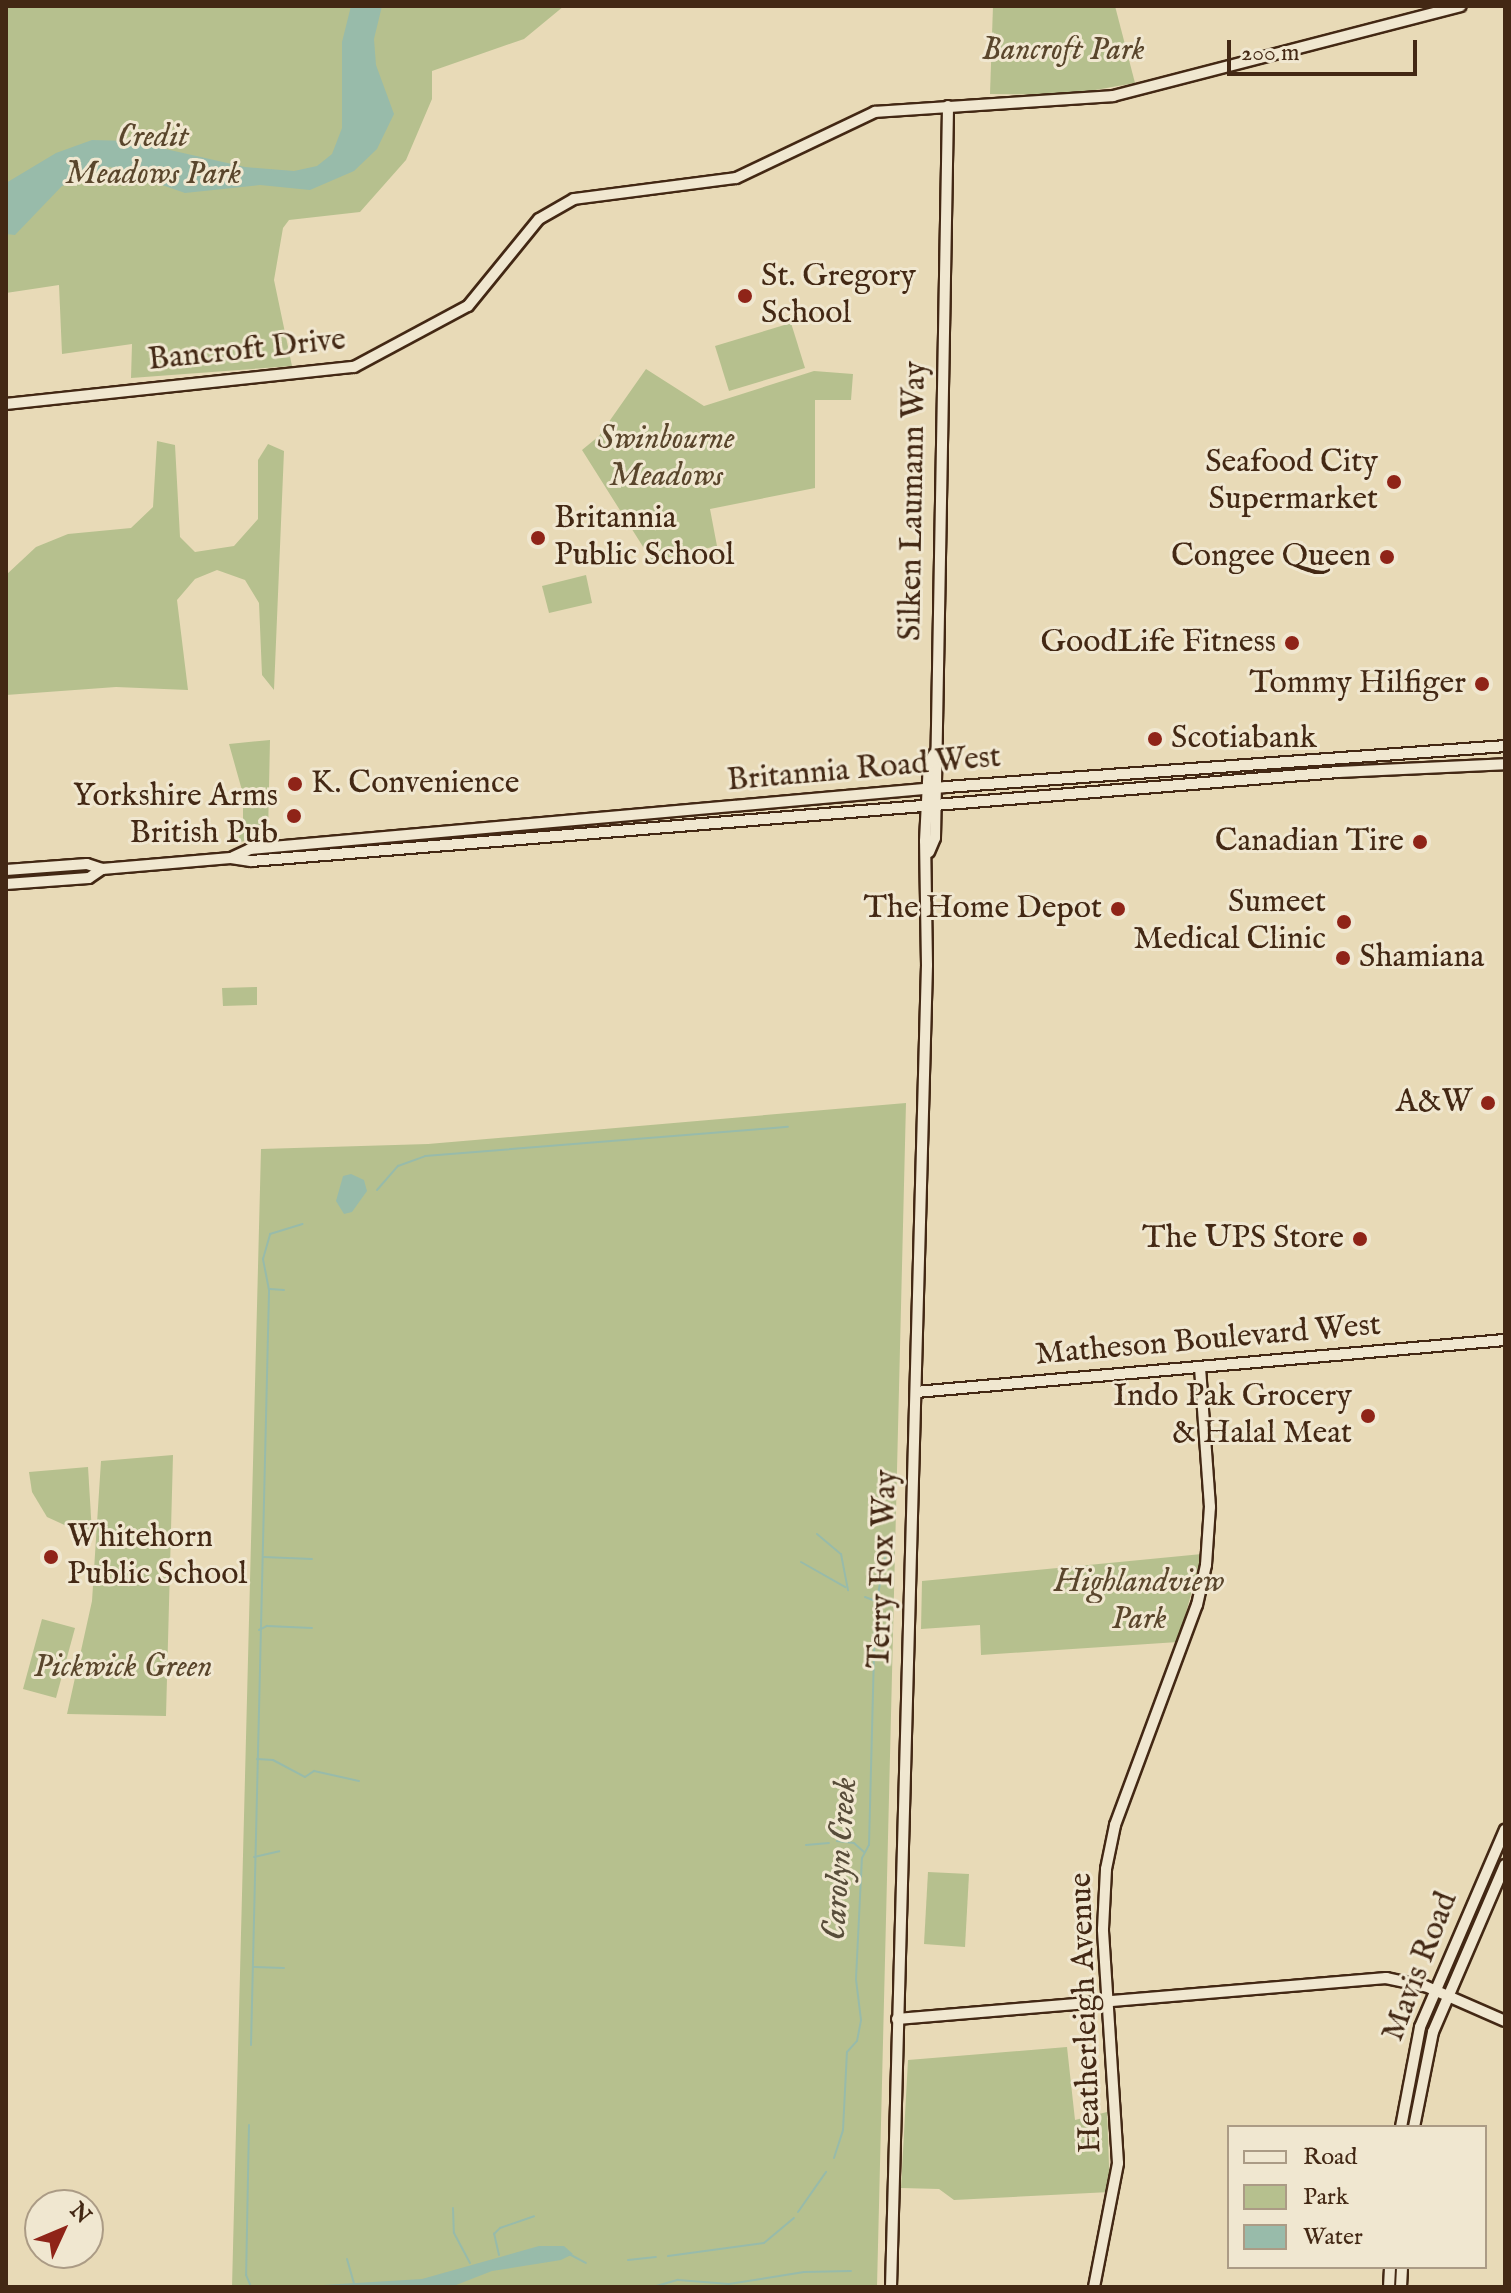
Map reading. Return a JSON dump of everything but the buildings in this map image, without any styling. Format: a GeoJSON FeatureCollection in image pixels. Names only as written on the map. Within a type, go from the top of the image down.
{"type":"FeatureCollection","features":[{"type":"Feature","properties":{"kind":"street","name":"Bancroft Drive"},"geometry":{"type":"LineString","coordinates":[[6,404],[354,367],[468,306],[527,232],[574,199],[736,178],[875,112],[1113,96],[1461,6]]}},
{"type":"Feature","properties":{"kind":"street","name":"Silken Laumann Way"},"geometry":{"type":"LineString","coordinates":[[931,806],[948,106]]}},
{"type":"Feature","properties":{"kind":"street","name":"Britannia Road West"},"geometry":{"type":"LineString","coordinates":[[231,858],[250,849],[292,845],[931,789],[1505,746]]}},
{"type":"Feature","properties":{"kind":"street","name":"Britannia Road West"},"geometry":{"type":"LineString","coordinates":[[6,870],[87,864],[102,869],[231,858],[251,861],[1338,772],[1505,764]]}},
{"type":"Feature","properties":{"kind":"street","name":"Terry Fox Way"},"geometry":{"type":"LineString","coordinates":[[891,2287],[931,806]]}},
{"type":"Feature","properties":{"kind":"street","name":"Britannia Road West"},"geometry":{"type":"LineString","coordinates":[[6,884],[89,878],[102,869]]}},
{"type":"Feature","properties":{"kind":"street","name":"Matheson Boulevard West"},"geometry":{"type":"LineString","coordinates":[[916,1392],[1505,1340]]}},
{"type":"Feature","properties":{"kind":"street","name":"Heatherleigh Avenue"},"geometry":{"type":"LineString","coordinates":[[1094,2287],[1118,2168],[1108,2003],[1105,1881],[1115,1825],[1197,1605],[1206,1565],[1210,1507],[1200,1369]]}},
{"type":"Feature","properties":{"kind":"street","name":"Mavis Road"},"geometry":{"type":"LineString","coordinates":[[1401,2125],[1409,2071],[1434,1991],[1505,1830]]}},
{"type":"Feature","properties":{"kind":"street","name":"Mavis Road"},"geometry":{"type":"LineString","coordinates":[[1414,2125],[1421,2076],[1447,1996],[1505,1865]]}},
{"type":"Feature","properties":{"kind":"street"},"geometry":{"type":"LineString","coordinates":[[897,2019],[1386,1978],[1434,1991],[1505,2021]]}},
{"type":"Feature","properties":{"kind":"green space","name":"Credit Meadows Park"},"geometry":{"type":"Polygon","coordinates":[[[6,6],[564,6],[524,39],[432,71],[432,99],[406,160],[360,212],[289,220],[283,228],[274,280],[292,366],[131,378],[132,344],[62,354],[59,285],[6,293],[6,6]]]}},
{"type":"Feature","properties":{"kind":"green space","name":"Bancroft Park"},"geometry":{"type":"Polygon","coordinates":[[[993,6],[1115,6],[1135,83],[1067,95],[990,94],[993,6]]]}},
{"type":"Feature","properties":{"kind":"green space"},"geometry":{"type":"Polygon","coordinates":[[[791,323],[805,368],[729,391],[715,346],[791,323]]]}},
{"type":"Feature","properties":{"kind":"green space","name":"Swinbourne Meadows"},"geometry":{"type":"Polygon","coordinates":[[[646,369],[704,406],[814,371],[853,374],[851,400],[815,400],[815,488],[710,509],[717,546],[652,561],[582,450],[599,436],[646,369]]]}},
{"type":"Feature","properties":{"kind":"green space"},"geometry":{"type":"Polygon","coordinates":[[[157,441],[175,445],[180,537],[195,552],[234,546],[258,519],[258,460],[268,444],[284,451],[274,690],[262,675],[259,603],[245,580],[217,570],[195,579],[177,600],[188,690],[116,687],[6,695],[6,575],[36,547],[68,534],[131,528],[153,507],[157,441]]]}},
{"type":"Feature","properties":{"kind":"green space"},"geometry":{"type":"Polygon","coordinates":[[[586,575],[592,603],[549,613],[542,586],[586,575]]]}},
{"type":"Feature","properties":{"kind":"green space"},"geometry":{"type":"Polygon","coordinates":[[[270,740],[268,835],[237,843],[243,826],[243,794],[229,744],[270,740]]]}},
{"type":"Feature","properties":{"kind":"green space"},"geometry":{"type":"Polygon","coordinates":[[[257,987],[257,1005],[223,1006],[222,988],[257,987]]]}},
{"type":"Feature","properties":{"kind":"green space"},"geometry":{"type":"Polygon","coordinates":[[[906,1103],[877,2287],[232,2287],[261,1149],[428,1144],[906,1103]]]}},
{"type":"Feature","properties":{"kind":"green space","name":"Pickwick Green"},"geometry":{"type":"Polygon","coordinates":[[[173,1455],[166,1716],[67,1714],[92,1601],[101,1461],[173,1455]]]}},
{"type":"Feature","properties":{"kind":"green space"},"geometry":{"type":"Polygon","coordinates":[[[88,1467],[92,1533],[82,1533],[47,1517],[32,1492],[29,1472],[88,1467]]]}},
{"type":"Feature","properties":{"kind":"green space","name":"Highlandview Park"},"geometry":{"type":"Polygon","coordinates":[[[1202,1554],[1178,1642],[981,1655],[980,1625],[921,1629],[922,1581],[1202,1554]]]}},
{"type":"Feature","properties":{"kind":"green space"},"geometry":{"type":"Polygon","coordinates":[[[42,1619],[75,1628],[56,1698],[23,1689],[42,1619]]]}},
{"type":"Feature","properties":{"kind":"green space"},"geometry":{"type":"Polygon","coordinates":[[[928,1872],[969,1874],[965,1947],[924,1944],[928,1872]]]}},
{"type":"Feature","properties":{"kind":"green space"},"geometry":{"type":"Polygon","coordinates":[[[1067,2047],[1075,2120],[1107,2112],[1110,2192],[954,2200],[939,2189],[901,2188],[908,2060],[1067,2047]]]}},
{"type":"Feature","properties":{"kind":"water"},"geometry":{"type":"Polygon","coordinates":[[[351,6],[382,6],[374,39],[376,65],[394,114],[377,149],[354,171],[310,190],[260,185],[185,193],[110,167],[62,186],[15,235],[6,234],[6,183],[56,153],[92,140],[130,141],[245,167],[294,171],[317,166],[332,154],[342,128],[342,42],[351,6]]]}},
{"type":"Feature","properties":{"kind":"water"},"geometry":{"type":"Polygon","coordinates":[[[351,1174],[364,1180],[367,1191],[352,1212],[344,1214],[336,1201],[343,1176],[351,1174]]]}},
{"type":"Feature","properties":{"kind":"water"},"geometry":{"type":"Polygon","coordinates":[[[539,2246],[564,2246],[573,2254],[561,2260],[492,2271],[451,2287],[290,2287],[422,2279],[539,2246]]]}},
{"type":"Feature","properties":{"kind":"waterway"},"geometry":{"type":"LineString","coordinates":[[377,1190],[398,1166],[425,1156],[788,1127]]}},
{"type":"Feature","properties":{"kind":"waterway"},"geometry":{"type":"LineString","coordinates":[[251,2045],[269,1290],[263,1259],[270,1234],[303,1224]]}},
{"type":"Feature","properties":{"kind":"waterway"},"geometry":{"type":"LineString","coordinates":[[270,1289],[284,1290]]}},
{"type":"Feature","properties":{"kind":"waterway"},"geometry":{"type":"LineString","coordinates":[[817,1534],[841,1554],[848,1590]]}},
{"type":"Feature","properties":{"kind":"waterway"},"geometry":{"type":"LineString","coordinates":[[263,1557],[312,1559]]}},
{"type":"Feature","properties":{"kind":"waterway","name":"Carolyn Creek"},"geometry":{"type":"LineString","coordinates":[[834,2158],[843,2130],[847,2052],[857,2041],[861,2020],[856,1979],[862,1858],[869,1845],[875,1610],[885,1557]]}},
{"type":"Feature","properties":{"kind":"waterway"},"geometry":{"type":"LineString","coordinates":[[801,1562],[845,1587]]}},
{"type":"Feature","properties":{"kind":"waterway"},"geometry":{"type":"LineString","coordinates":[[865,1597],[878,1602]]}},
{"type":"Feature","properties":{"kind":"waterway"},"geometry":{"type":"LineString","coordinates":[[259,1630],[267,1626],[312,1628]]}},
{"type":"Feature","properties":{"kind":"waterway"},"geometry":{"type":"LineString","coordinates":[[257,1759],[273,1760],[305,1777],[314,1771],[359,1781]]}},
{"type":"Feature","properties":{"kind":"waterway"},"geometry":{"type":"LineString","coordinates":[[837,1841],[854,1843],[864,1852]]}},
{"type":"Feature","properties":{"kind":"waterway"},"geometry":{"type":"LineString","coordinates":[[806,1845],[829,1843]]}},
{"type":"Feature","properties":{"kind":"waterway"},"geometry":{"type":"LineString","coordinates":[[254,1857],[279,1851]]}},
{"type":"Feature","properties":{"kind":"waterway"},"geometry":{"type":"LineString","coordinates":[[253,1967],[284,1968]]}},
{"type":"Feature","properties":{"kind":"waterway"},"geometry":{"type":"LineString","coordinates":[[249,2125],[246,2275],[251,2287]]}},
{"type":"Feature","properties":{"kind":"waterway","name":"Carolyn Creek"},"geometry":{"type":"LineString","coordinates":[[798,2212],[826,2172]]}},
{"type":"Feature","properties":{"kind":"waterway"},"geometry":{"type":"LineString","coordinates":[[453,2208],[454,2233],[470,2263]]}},
{"type":"Feature","properties":{"kind":"waterway"},"geometry":{"type":"LineString","coordinates":[[499,2255],[494,2234],[500,2228],[534,2216]]}},
{"type":"Feature","properties":{"kind":"waterway","name":"Carolyn Creek"},"geometry":{"type":"LineString","coordinates":[[668,2256],[764,2243],[794,2218]]}},
{"type":"Feature","properties":{"kind":"waterway","name":"Carolyn Creek"},"geometry":{"type":"LineString","coordinates":[[569,2254],[586,2263]]}},
{"type":"Feature","properties":{"kind":"waterway","name":"Carolyn Creek"},"geometry":{"type":"LineString","coordinates":[[628,2260],[656,2257]]}},
{"type":"Feature","properties":{"kind":"waterway"},"geometry":{"type":"LineString","coordinates":[[347,2259],[355,2287]]}},
{"type":"Feature","properties":{"kind":"waterway","name":"Carolyn Creek"},"geometry":{"type":"LineString","coordinates":[[653,2287],[678,2280],[729,2284],[804,2272],[851,2271]]}},
{"type":"Feature","properties":{"kind":"place","name":"St. Gregory School"},"geometry":{"type":"Point","coordinates":[745,296]}},
{"type":"Feature","properties":{"kind":"place","name":"Seafood City Supermarket"},"geometry":{"type":"Point","coordinates":[1394,482]}},
{"type":"Feature","properties":{"kind":"place","name":"Britannia Public School"},"geometry":{"type":"Point","coordinates":[538,538]}},
{"type":"Feature","properties":{"kind":"place","name":"Congee Queen"},"geometry":{"type":"Point","coordinates":[1387,557]}},
{"type":"Feature","properties":{"kind":"place","name":"GoodLife Fitness"},"geometry":{"type":"Point","coordinates":[1292,643]}},
{"type":"Feature","properties":{"kind":"place","name":"Tommy Hilfiger"},"geometry":{"type":"Point","coordinates":[1482,684]}},
{"type":"Feature","properties":{"kind":"place","name":"Scotiabank"},"geometry":{"type":"Point","coordinates":[1155,739]}},
{"type":"Feature","properties":{"kind":"place","name":"K. Convenience"},"geometry":{"type":"Point","coordinates":[295,784]}},
{"type":"Feature","properties":{"kind":"place","name":"Yorkshire Arms British Pub"},"geometry":{"type":"Point","coordinates":[294,816]}},
{"type":"Feature","properties":{"kind":"place","name":"Canadian Tire"},"geometry":{"type":"Point","coordinates":[1420,842]}},
{"type":"Feature","properties":{"kind":"place","name":"The Home Depot"},"geometry":{"type":"Point","coordinates":[1118,909]}},
{"type":"Feature","properties":{"kind":"place","name":"Sumeet Medical Clinic"},"geometry":{"type":"Point","coordinates":[1344,922]}},
{"type":"Feature","properties":{"kind":"place","name":"Shamiana"},"geometry":{"type":"Point","coordinates":[1343,958]}},
{"type":"Feature","properties":{"kind":"place","name":"A&W"},"geometry":{"type":"Point","coordinates":[1488,1103]}},
{"type":"Feature","properties":{"kind":"place","name":"The UPS Store"},"geometry":{"type":"Point","coordinates":[1360,1239]}},
{"type":"Feature","properties":{"kind":"place","name":"Indo Pak Grocery & Halal Meat"},"geometry":{"type":"Point","coordinates":[1368,1416]}},
{"type":"Feature","properties":{"kind":"place","name":"Whitehorn Public School"},"geometry":{"type":"Point","coordinates":[51,1557]}}]}
